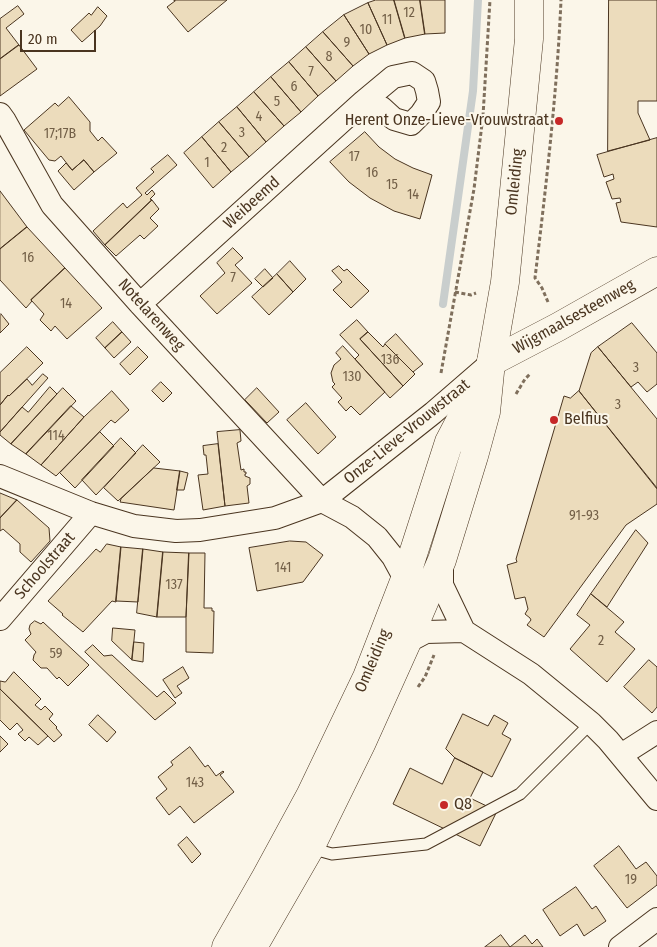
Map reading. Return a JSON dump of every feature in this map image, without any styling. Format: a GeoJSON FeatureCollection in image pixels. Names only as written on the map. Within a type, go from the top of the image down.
{"type":"FeatureCollection","features":[{"type":"Feature","properties":{"kind":"main road","name":"Omleiding"},"geometry":{"type":"LineString","coordinates":[[253,947],[310,848],[362,742],[442,560],[474,456],[486,412],[491,362],[505,282],[529,39],[529,0]]}},
{"type":"Feature","properties":{"kind":"main road","name":"Wijgmaalsesteenweg"},"geometry":{"type":"LineString","coordinates":[[491,362],[558,327],[657,271]]}},
{"type":"Feature","properties":{"kind":"main road","name":"Omleiding"},"geometry":{"type":"LineString","coordinates":[[226,947],[318,780],[367,677],[405,579],[449,442],[491,362]]}},
{"type":"Feature","properties":{"kind":"street","name":"Weibeemd"},"geometry":{"type":"LineString","coordinates":[[140,304],[363,102]]}},
{"type":"Feature","properties":{"kind":"street","name":"Notelarenweg"},"geometry":{"type":"LineString","coordinates":[[0,114],[52,205],[140,304],[322,501]]}},
{"type":"Feature","properties":{"kind":"street","name":"Onze-Lieve-Vrouwstraat"},"geometry":{"type":"LineString","coordinates":[[0,476],[91,513],[134,526],[176,531],[200,530],[275,518],[322,501],[433,413],[491,362]]}},
{"type":"Feature","properties":{"kind":"street"},"geometry":{"type":"LineString","coordinates":[[322,501],[352,517],[377,537],[393,557],[405,579],[407,642],[426,632],[464,631]]}},
{"type":"Feature","properties":{"kind":"street","name":"Schoolstraat"},"geometry":{"type":"LineString","coordinates":[[0,619],[91,513]]}},
{"type":"Feature","properties":{"kind":"street"},"geometry":{"type":"LineString","coordinates":[[442,560],[442,585],[464,631],[531,674],[591,723],[608,740],[657,799]]}},
{"type":"Feature","properties":{"kind":"street"},"geometry":{"type":"LineString","coordinates":[[621,756],[657,732]]}},
{"type":"Feature","properties":{"kind":"street"},"geometry":{"type":"LineString","coordinates":[[620,947],[657,919]]}},
{"type":"Feature","properties":{"kind":"lane"},"geometry":{"type":"LineString","coordinates":[[310,848],[332,854],[426,844],[520,794],[591,723]]}},
{"type":"Feature","properties":{"kind":"path"},"geometry":{"type":"LineString","coordinates":[[440,378],[475,180],[483,116],[490,0]]}},
{"type":"Feature","properties":{"kind":"path"},"geometry":{"type":"LineString","coordinates":[[558,327],[542,288],[535,278],[555,100],[561,0]]}},
{"type":"Feature","properties":{"kind":"building"},"geometry":{"type":"Polygon","coordinates":[[[174,0],[227,0],[188,32],[167,7],[174,0]]]}},
{"type":"Feature","properties":{"kind":"building"},"geometry":{"type":"Polygon","coordinates":[[[376,0],[394,0],[405,38],[387,45],[368,3],[376,0]]]}},
{"type":"Feature","properties":{"kind":"building"},"geometry":{"type":"Polygon","coordinates":[[[394,0],[420,0],[425,34],[405,38],[394,0]]]}},
{"type":"Feature","properties":{"kind":"building"},"geometry":{"type":"Polygon","coordinates":[[[420,0],[445,0],[445,33],[425,34],[420,0]]]}},
{"type":"Feature","properties":{"kind":"building"},"geometry":{"type":"Polygon","coordinates":[[[609,0],[657,0],[657,101],[638,101],[638,113],[650,140],[608,151],[609,0]]]}},
{"type":"Feature","properties":{"kind":"building"},"geometry":{"type":"Polygon","coordinates":[[[368,3],[387,45],[369,54],[344,15],[368,3]]]}},
{"type":"Feature","properties":{"kind":"building"},"geometry":{"type":"Polygon","coordinates":[[[18,6],[24,14],[6,28],[19,45],[0,59],[0,19],[18,6]]]}},
{"type":"Feature","properties":{"kind":"building"},"geometry":{"type":"Polygon","coordinates":[[[98,7],[107,16],[100,26],[82,42],[71,30],[89,13],[91,15],[98,7]]]}},
{"type":"Feature","properties":{"kind":"building"},"geometry":{"type":"Polygon","coordinates":[[[344,15],[369,54],[353,66],[323,32],[344,15]]]}},
{"type":"Feature","properties":{"kind":"building"},"geometry":{"type":"Polygon","coordinates":[[[323,32],[353,66],[336,81],[306,47],[323,32]]]}},
{"type":"Feature","properties":{"kind":"building"},"geometry":{"type":"Polygon","coordinates":[[[19,45],[37,69],[0,96],[0,59],[19,45]]]}},
{"type":"Feature","properties":{"kind":"building"},"geometry":{"type":"Polygon","coordinates":[[[306,47],[336,81],[318,96],[289,62],[306,47]]]}},
{"type":"Feature","properties":{"kind":"building"},"geometry":{"type":"Polygon","coordinates":[[[289,62],[318,96],[301,112],[271,77],[289,62]]]}},
{"type":"Feature","properties":{"kind":"building"},"geometry":{"type":"Polygon","coordinates":[[[271,77],[301,112],[284,126],[254,92],[271,77]]]}},
{"type":"Feature","properties":{"kind":"building"},"geometry":{"type":"Polygon","coordinates":[[[254,92],[284,126],[266,142],[237,107],[254,92]]]}},
{"type":"Feature","properties":{"kind":"building"},"geometry":{"type":"Polygon","coordinates":[[[69,97],[90,122],[90,131],[98,141],[102,137],[117,153],[94,172],[84,160],[72,170],[61,156],[55,161],[49,160],[24,130],[55,103],[58,106],[69,97]]]}},
{"type":"Feature","properties":{"kind":"building"},"geometry":{"type":"Polygon","coordinates":[[[237,107],[266,142],[249,157],[219,122],[237,107]]]}},
{"type":"Feature","properties":{"kind":"building"},"geometry":{"type":"Polygon","coordinates":[[[219,122],[249,157],[231,172],[202,137],[219,122]]]}},
{"type":"Feature","properties":{"kind":"building"},"geometry":{"type":"Polygon","coordinates":[[[365,132],[379,147],[395,159],[432,175],[420,219],[394,211],[370,198],[349,182],[330,162],[365,132]]]}},
{"type":"Feature","properties":{"kind":"building"},"geometry":{"type":"Polygon","coordinates":[[[202,137],[231,172],[213,188],[184,153],[202,137]]]}},
{"type":"Feature","properties":{"kind":"building"},"geometry":{"type":"Polygon","coordinates":[[[657,138],[657,227],[621,222],[616,203],[621,202],[620,198],[612,199],[606,182],[614,179],[613,174],[604,177],[597,155],[657,138]]]}},
{"type":"Feature","properties":{"kind":"building"},"geometry":{"type":"Polygon","coordinates":[[[168,155],[177,165],[145,193],[147,195],[152,190],[155,194],[150,199],[152,200],[105,245],[93,231],[123,203],[127,208],[142,195],[136,188],[154,172],[151,169],[168,155]]]}},
{"type":"Feature","properties":{"kind":"building"},"geometry":{"type":"Polygon","coordinates":[[[84,160],[94,172],[74,190],[58,171],[66,163],[72,170],[84,160]]]}},
{"type":"Feature","properties":{"kind":"building"},"geometry":{"type":"Polygon","coordinates":[[[0,191],[27,227],[0,249],[0,191]]]}},
{"type":"Feature","properties":{"kind":"building"},"geometry":{"type":"Polygon","coordinates":[[[152,200],[159,209],[150,218],[158,226],[144,239],[140,235],[116,256],[105,245],[152,200]]]}},
{"type":"Feature","properties":{"kind":"building"},"geometry":{"type":"Polygon","coordinates":[[[27,227],[65,268],[31,300],[26,308],[0,280],[0,249],[27,227]]]}},
{"type":"Feature","properties":{"kind":"building"},"geometry":{"type":"Polygon","coordinates":[[[233,248],[243,258],[235,265],[252,283],[217,314],[200,296],[225,273],[217,263],[233,248]]]}},
{"type":"Feature","properties":{"kind":"building"},"geometry":{"type":"Polygon","coordinates":[[[290,261],[306,279],[293,292],[277,274],[290,261]]]}},
{"type":"Feature","properties":{"kind":"building"},"geometry":{"type":"Polygon","coordinates":[[[339,266],[344,271],[347,269],[369,291],[351,308],[333,290],[342,282],[332,271],[339,266]]]}},
{"type":"Feature","properties":{"kind":"building"},"geometry":{"type":"Polygon","coordinates":[[[65,268],[102,308],[67,339],[55,326],[51,331],[40,320],[44,314],[31,300],[65,268]]]}},
{"type":"Feature","properties":{"kind":"building"},"geometry":{"type":"Polygon","coordinates":[[[265,269],[273,278],[263,287],[255,279],[265,269]]]}},
{"type":"Feature","properties":{"kind":"building"},"geometry":{"type":"Polygon","coordinates":[[[277,274],[293,292],[269,315],[252,297],[277,274]]]}},
{"type":"Feature","properties":{"kind":"building"},"geometry":{"type":"Polygon","coordinates":[[[0,315],[9,324],[0,333],[0,315]]]}},
{"type":"Feature","properties":{"kind":"building"},"geometry":{"type":"Polygon","coordinates":[[[357,320],[368,332],[360,339],[403,386],[390,398],[355,359],[359,355],[340,335],[357,320]]]}},
{"type":"Feature","properties":{"kind":"building"},"geometry":{"type":"Polygon","coordinates":[[[113,322],[122,332],[105,348],[96,338],[113,322]]]}},
{"type":"Feature","properties":{"kind":"building"},"geometry":{"type":"Polygon","coordinates":[[[632,323],[657,353],[657,384],[647,392],[638,382],[631,387],[598,347],[632,323]]]}},
{"type":"Feature","properties":{"kind":"building"},"geometry":{"type":"Polygon","coordinates":[[[122,332],[131,342],[114,358],[105,348],[122,332]]]}},
{"type":"Feature","properties":{"kind":"building"},"geometry":{"type":"Polygon","coordinates":[[[368,332],[383,347],[385,344],[415,374],[403,386],[360,339],[368,332]]]}},
{"type":"Feature","properties":{"kind":"building"},"geometry":{"type":"Polygon","coordinates":[[[396,334],[423,364],[413,372],[385,344],[396,334]]]}},
{"type":"Feature","properties":{"kind":"building"},"geometry":{"type":"Polygon","coordinates":[[[343,346],[385,392],[360,415],[351,406],[346,411],[338,402],[342,398],[332,387],[335,384],[331,373],[334,365],[341,359],[336,353],[343,346]]]}},
{"type":"Feature","properties":{"kind":"building"},"geometry":{"type":"Polygon","coordinates":[[[27,347],[43,363],[8,395],[0,405],[0,373],[27,347]]]}},
{"type":"Feature","properties":{"kind":"building"},"geometry":{"type":"Polygon","coordinates":[[[138,347],[148,357],[130,375],[120,364],[138,347]]]}},
{"type":"Feature","properties":{"kind":"building"},"geometry":{"type":"Polygon","coordinates":[[[598,347],[657,419],[657,488],[579,391],[591,353],[598,347]]]}},
{"type":"Feature","properties":{"kind":"building"},"geometry":{"type":"Polygon","coordinates":[[[43,374],[48,378],[0,432],[0,405],[8,395],[27,379],[32,385],[43,374]]]}},
{"type":"Feature","properties":{"kind":"building"},"geometry":{"type":"Polygon","coordinates":[[[161,382],[172,393],[163,402],[152,391],[161,382]]]}},
{"type":"Feature","properties":{"kind":"building"},"geometry":{"type":"Polygon","coordinates":[[[50,387],[57,394],[11,444],[0,435],[0,432],[22,407],[28,412],[50,387]]]}},
{"type":"Feature","properties":{"kind":"building"},"geometry":{"type":"Polygon","coordinates":[[[63,388],[76,401],[26,454],[11,444],[63,388]]]}},
{"type":"Feature","properties":{"kind":"building"},"geometry":{"type":"Polygon","coordinates":[[[257,388],[279,412],[267,423],[245,400],[257,388]]]}},
{"type":"Feature","properties":{"kind":"building"},"geometry":{"type":"Polygon","coordinates":[[[112,391],[129,410],[115,423],[111,420],[56,476],[41,465],[84,417],[112,391]]]}},
{"type":"Feature","properties":{"kind":"building"},"geometry":{"type":"Polygon","coordinates":[[[579,391],[657,489],[657,504],[626,525],[544,637],[527,625],[531,620],[525,614],[528,609],[525,597],[515,599],[507,565],[517,562],[516,559],[564,396],[570,398],[579,391]]]}},
{"type":"Feature","properties":{"kind":"building"},"geometry":{"type":"Polygon","coordinates":[[[306,403],[336,437],[318,454],[287,420],[306,403]]]}},
{"type":"Feature","properties":{"kind":"building"},"geometry":{"type":"Polygon","coordinates":[[[71,406],[84,417],[41,465],[26,454],[71,406]]]}},
{"type":"Feature","properties":{"kind":"building"},"geometry":{"type":"Polygon","coordinates":[[[240,430],[241,441],[237,443],[241,470],[244,469],[244,472],[246,472],[245,476],[250,478],[250,484],[247,486],[249,503],[225,506],[217,432],[240,430]]]}},
{"type":"Feature","properties":{"kind":"building"},"geometry":{"type":"Polygon","coordinates":[[[100,432],[114,446],[75,488],[60,473],[100,432]]]}},
{"type":"Feature","properties":{"kind":"building"},"geometry":{"type":"Polygon","coordinates":[[[121,438],[136,453],[96,495],[82,480],[121,438]]]}},
{"type":"Feature","properties":{"kind":"building"},"geometry":{"type":"Polygon","coordinates":[[[218,444],[225,506],[203,510],[198,475],[208,474],[203,446],[218,444]]]}},
{"type":"Feature","properties":{"kind":"building"},"geometry":{"type":"Polygon","coordinates":[[[143,445],[160,462],[118,501],[104,488],[143,445]]]}},
{"type":"Feature","properties":{"kind":"building"},"geometry":{"type":"Polygon","coordinates":[[[154,468],[180,471],[174,510],[120,502],[121,499],[154,468]]]}},
{"type":"Feature","properties":{"kind":"building"},"geometry":{"type":"Polygon","coordinates":[[[180,471],[188,473],[184,490],[177,490],[180,471]]]}},
{"type":"Feature","properties":{"kind":"building"},"geometry":{"type":"Polygon","coordinates":[[[0,493],[17,500],[0,518],[0,493]]]}},
{"type":"Feature","properties":{"kind":"building"},"geometry":{"type":"Polygon","coordinates":[[[17,500],[49,528],[50,541],[31,562],[20,552],[20,544],[3,529],[0,531],[0,518],[17,500]]]}},
{"type":"Feature","properties":{"kind":"building"},"geometry":{"type":"Polygon","coordinates":[[[636,530],[648,543],[607,607],[591,594],[636,530]]]}},
{"type":"Feature","properties":{"kind":"building"},"geometry":{"type":"Polygon","coordinates":[[[290,541],[306,542],[323,555],[303,582],[257,591],[249,548],[290,541]]]}},
{"type":"Feature","properties":{"kind":"building"},"geometry":{"type":"Polygon","coordinates":[[[107,544],[121,547],[116,602],[112,601],[83,632],[48,601],[96,549],[100,552],[107,544]]]}},
{"type":"Feature","properties":{"kind":"building"},"geometry":{"type":"Polygon","coordinates":[[[121,547],[143,549],[138,602],[116,601],[121,547]]]}},
{"type":"Feature","properties":{"kind":"building"},"geometry":{"type":"Polygon","coordinates":[[[143,549],[163,552],[157,617],[137,613],[143,549]]]}},
{"type":"Feature","properties":{"kind":"building"},"geometry":{"type":"Polygon","coordinates":[[[163,552],[189,553],[186,617],[157,617],[163,552]]]}},
{"type":"Feature","properties":{"kind":"building"},"geometry":{"type":"Polygon","coordinates":[[[189,553],[205,553],[204,608],[212,608],[212,611],[214,611],[213,653],[186,652],[189,553]]]}},
{"type":"Feature","properties":{"kind":"building"},"geometry":{"type":"Polygon","coordinates":[[[591,594],[624,622],[615,632],[635,649],[607,682],[570,649],[590,625],[577,615],[591,594]]]}},
{"type":"Feature","properties":{"kind":"building"},"geometry":{"type":"Polygon","coordinates":[[[35,621],[41,624],[43,622],[89,665],[68,686],[59,677],[57,679],[47,668],[41,668],[33,660],[36,652],[25,640],[31,634],[30,625],[35,621]]]}},
{"type":"Feature","properties":{"kind":"building"},"geometry":{"type":"Polygon","coordinates":[[[113,628],[135,630],[132,660],[112,641],[113,628]]]}},
{"type":"Feature","properties":{"kind":"building"},"geometry":{"type":"Polygon","coordinates":[[[134,642],[144,643],[143,662],[132,660],[134,642]]]}},
{"type":"Feature","properties":{"kind":"building"},"geometry":{"type":"Polygon","coordinates":[[[93,645],[104,656],[112,655],[157,697],[164,691],[176,703],[155,720],[85,652],[93,645]]]}},
{"type":"Feature","properties":{"kind":"building"},"geometry":{"type":"Polygon","coordinates":[[[649,660],[657,667],[657,707],[652,713],[624,687],[649,660]]]}},
{"type":"Feature","properties":{"kind":"building"},"geometry":{"type":"Polygon","coordinates":[[[183,667],[189,678],[177,686],[182,693],[175,698],[163,680],[183,667]]]}},
{"type":"Feature","properties":{"kind":"building"},"geometry":{"type":"Polygon","coordinates":[[[14,672],[41,699],[35,705],[41,710],[45,706],[53,714],[49,719],[62,735],[54,742],[0,689],[0,681],[5,682],[14,672]]]}},
{"type":"Feature","properties":{"kind":"building"},"geometry":{"type":"Polygon","coordinates":[[[0,689],[48,736],[38,745],[29,737],[25,741],[18,734],[23,730],[17,723],[10,730],[0,720],[0,689]]]}},
{"type":"Feature","properties":{"kind":"building"},"geometry":{"type":"Polygon","coordinates":[[[463,714],[488,726],[494,715],[508,723],[502,734],[511,739],[492,777],[455,758],[446,749],[463,714]]]}},
{"type":"Feature","properties":{"kind":"building"},"geometry":{"type":"Polygon","coordinates":[[[98,715],[116,732],[107,742],[89,725],[98,715]]]}},
{"type":"Feature","properties":{"kind":"building"},"geometry":{"type":"Polygon","coordinates":[[[0,736],[8,744],[0,752],[0,736]]]}},
{"type":"Feature","properties":{"kind":"building"},"geometry":{"type":"Polygon","coordinates":[[[190,747],[205,767],[208,765],[216,776],[224,772],[220,775],[234,792],[194,823],[180,806],[169,815],[156,798],[167,789],[158,777],[173,765],[171,762],[190,747]]]}},
{"type":"Feature","properties":{"kind":"building"},"geometry":{"type":"Polygon","coordinates":[[[455,758],[483,772],[470,798],[497,811],[480,846],[393,804],[410,768],[442,784],[455,758]]]}},
{"type":"Feature","properties":{"kind":"building"},"geometry":{"type":"Polygon","coordinates":[[[187,837],[201,854],[192,863],[178,845],[187,837]]]}},
{"type":"Feature","properties":{"kind":"building"},"geometry":{"type":"Polygon","coordinates":[[[619,846],[636,869],[646,862],[657,876],[657,885],[627,908],[594,866],[619,846]]]}},
{"type":"Feature","properties":{"kind":"building"},"geometry":{"type":"Polygon","coordinates":[[[576,887],[592,909],[596,906],[606,921],[584,936],[577,924],[560,936],[543,910],[576,887]]]}},
{"type":"Feature","properties":{"kind":"building"},"geometry":{"type":"Polygon","coordinates":[[[501,935],[510,947],[485,947],[501,935]]]}},
{"type":"Feature","properties":{"kind":"building"},"geometry":{"type":"Polygon","coordinates":[[[525,935],[532,944],[537,939],[543,947],[510,947],[525,935]]]}},
{"type":"Feature","properties":{"kind":"waterway"},"geometry":{"type":"LineString","coordinates":[[443,304],[473,91],[478,0]]}},
{"type":"Feature","properties":{"kind":"place","name":"Herent Onze-Lieve-Vrouwstraat"},"geometry":{"type":"Point","coordinates":[559,121]}},
{"type":"Feature","properties":{"kind":"place","name":"Belfius"},"geometry":{"type":"Point","coordinates":[554,420]}},
{"type":"Feature","properties":{"kind":"place","name":"Q8"},"geometry":{"type":"Point","coordinates":[444,805]}}]}
